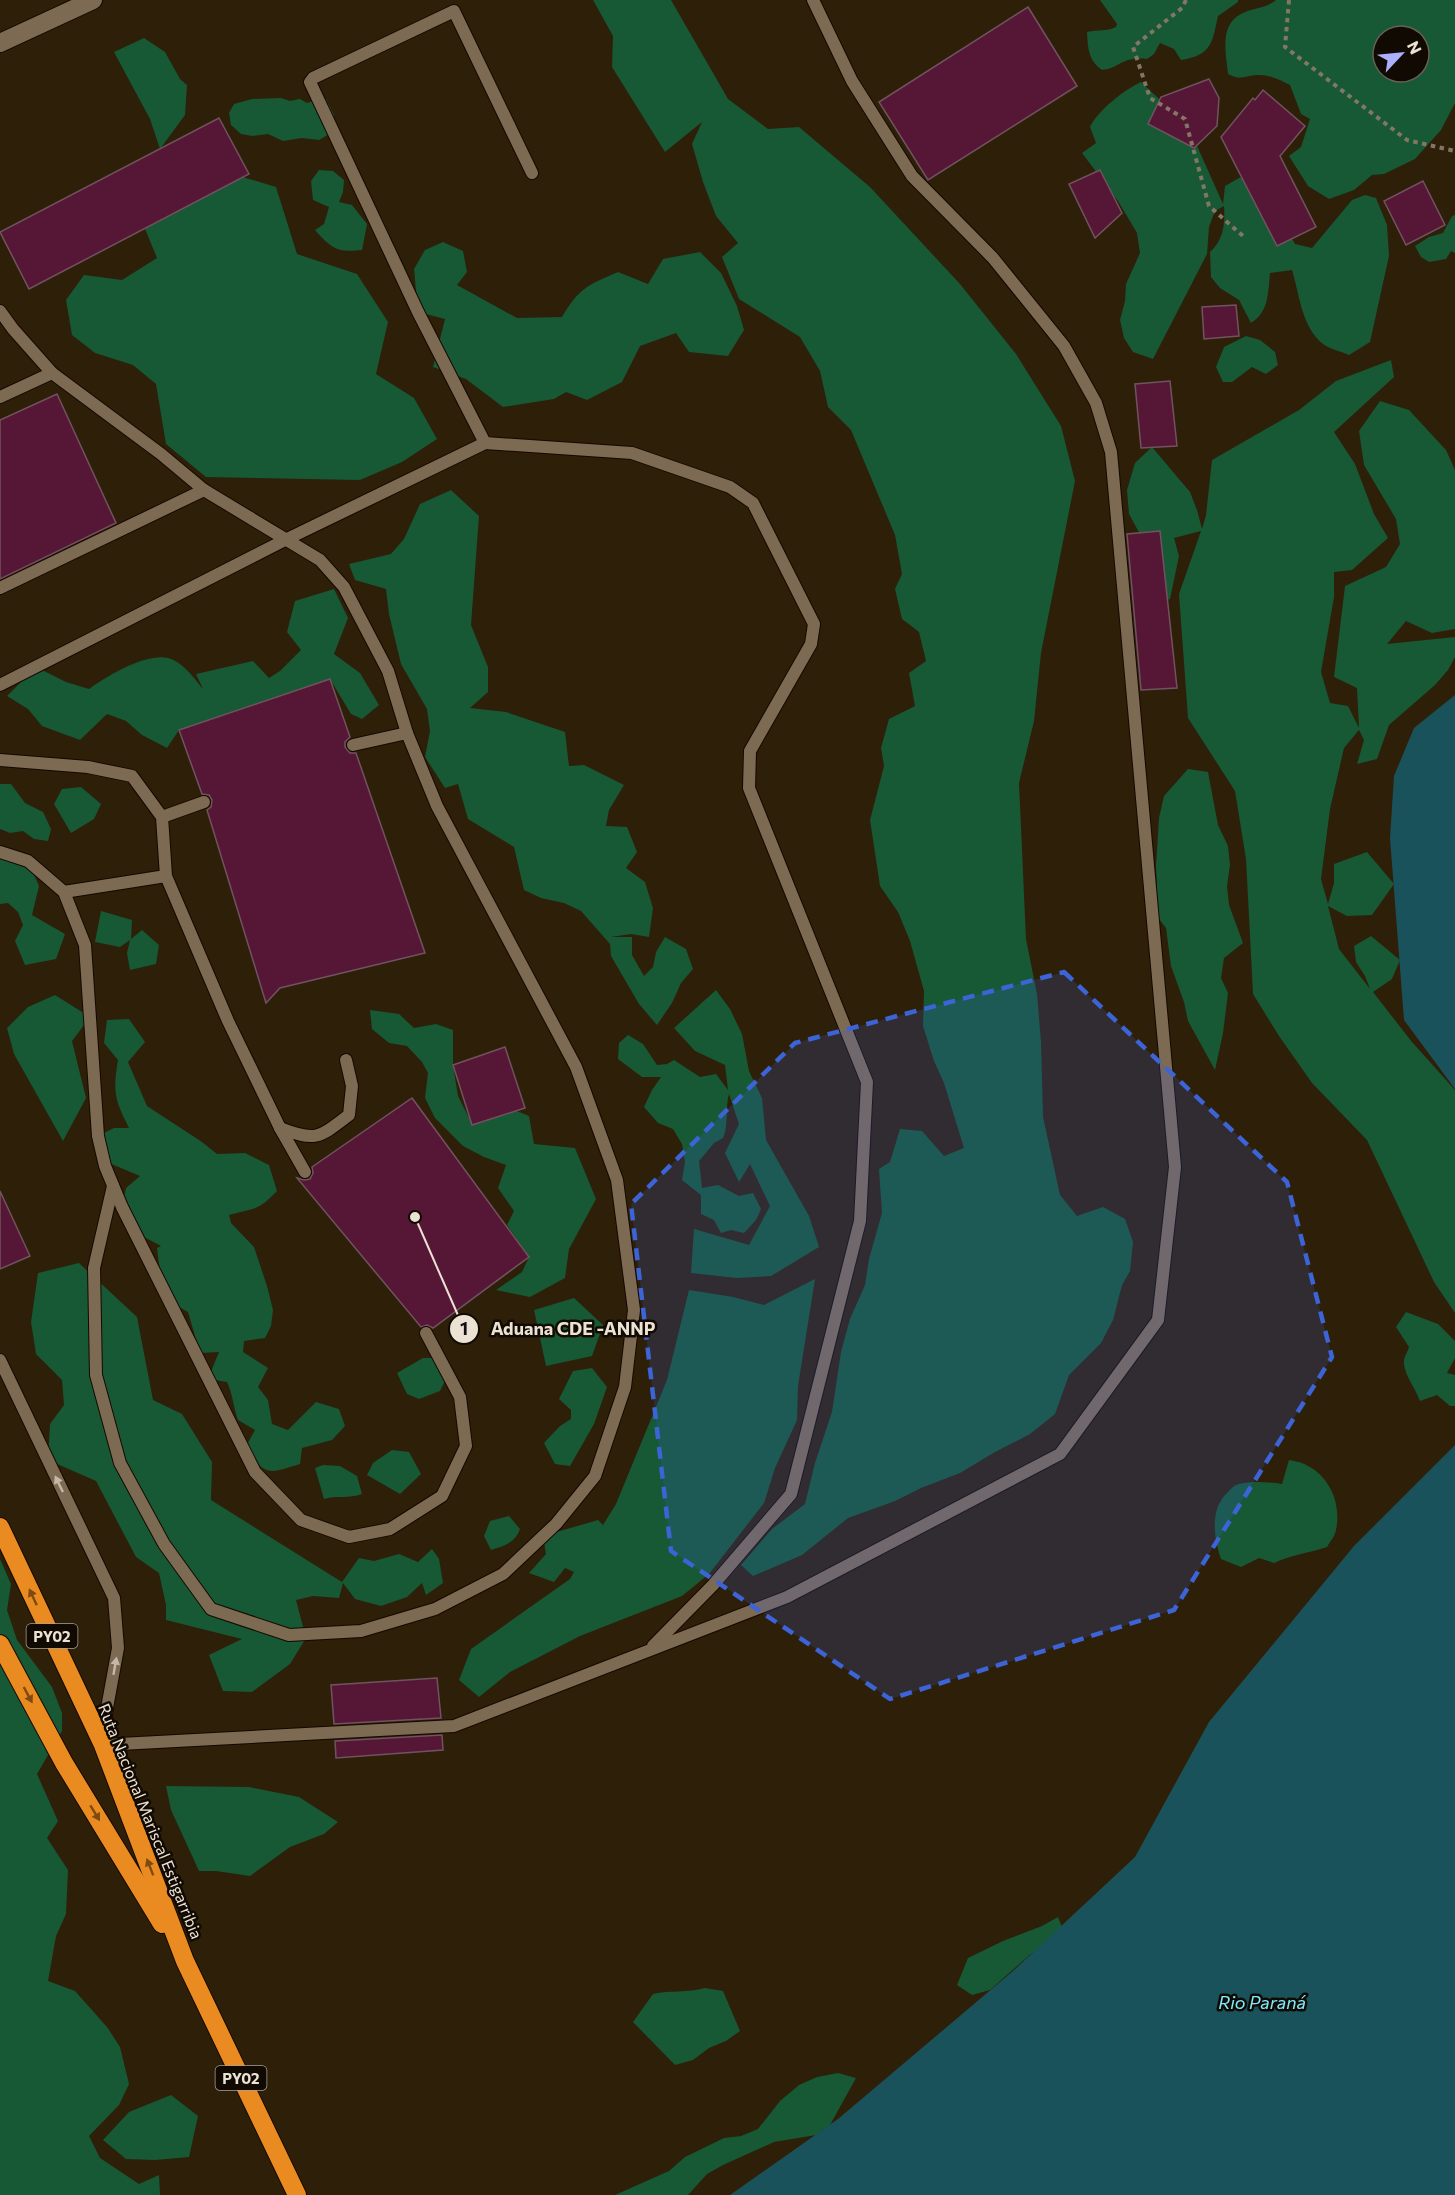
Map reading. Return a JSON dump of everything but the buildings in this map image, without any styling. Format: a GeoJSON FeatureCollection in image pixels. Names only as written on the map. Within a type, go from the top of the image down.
{"type":"FeatureCollection","features":[{"type":"Feature","properties":{"kind":"highway","name":"Ruta Nacional Mariscal Estigarribia"},"geometry":{"type":"LineString","coordinates":[[0,1527],[103,1745],[185,1961]]}},
{"type":"Feature","properties":{"kind":"highway","name":"Ruta Nacional Mariscal Estigarribia"},"geometry":{"type":"LineString","coordinates":[[0,1644],[64,1763],[185,1961]]}},
{"type":"Feature","properties":{"kind":"highway","name":"PY02"},"geometry":{"type":"LineString","coordinates":[[185,1961],[297,2195]]}},
{"type":"Feature","properties":{"kind":"street"},"geometry":{"type":"LineString","coordinates":[[0,43],[93,0]]}},
{"type":"Feature","properties":{"kind":"lane"},"geometry":{"type":"LineString","coordinates":[[0,1360],[114,1598],[118,1648],[105,1719],[103,1745],[454,1726],[787,1597],[1060,1454],[1158,1320],[1175,1167],[1111,452],[1096,403],[1064,346],[993,258],[912,176],[852,81],[813,0]]}},
{"type":"Feature","properties":{"kind":"lane"},"geometry":{"type":"LineString","coordinates":[[485,443],[418,312],[310,82],[313,78],[451,6],[532,173]]}},
{"type":"Feature","properties":{"kind":"lane"},"geometry":{"type":"LineString","coordinates":[[0,311],[52,373],[161,454],[204,490],[320,560],[344,587],[388,671],[407,733],[437,806],[576,1067],[617,1180],[633,1311],[625,1387],[595,1476],[556,1524],[503,1574],[435,1609],[361,1631],[289,1635],[211,1609],[164,1544],[120,1463],[96,1375],[94,1269],[113,1186]]}},
{"type":"Feature","properties":{"kind":"lane"},"geometry":{"type":"LineString","coordinates":[[0,397],[52,373]]}},
{"type":"Feature","properties":{"kind":"lane"},"geometry":{"type":"LineString","coordinates":[[0,685],[285,540],[485,443],[632,453],[730,487],[753,503],[814,624],[811,644],[750,751],[749,788],[867,1082],[860,1221],[791,1494],[713,1585],[649,1651]]}},
{"type":"Feature","properties":{"kind":"lane"},"geometry":{"type":"LineString","coordinates":[[0,588],[204,490]]}},
{"type":"Feature","properties":{"kind":"lane"},"geometry":{"type":"LineString","coordinates":[[353,745],[407,733]]}},
{"type":"Feature","properties":{"kind":"lane"},"geometry":{"type":"LineString","coordinates":[[0,760],[88,767],[132,776],[162,817],[166,876],[228,1021],[280,1128],[305,1172]]}},
{"type":"Feature","properties":{"kind":"lane"},"geometry":{"type":"LineString","coordinates":[[162,817],[204,802]]}},
{"type":"Feature","properties":{"kind":"lane"},"geometry":{"type":"LineString","coordinates":[[0,852],[28,861],[64,892],[86,945],[98,1136],[105,1166],[122,1207],[255,1472],[301,1520],[349,1537],[390,1529],[442,1496],[466,1446],[460,1398],[426,1333]]}},
{"type":"Feature","properties":{"kind":"lane"},"geometry":{"type":"LineString","coordinates":[[64,892],[166,876]]}},
{"type":"Feature","properties":{"kind":"lane"},"geometry":{"type":"LineString","coordinates":[[280,1128],[306,1138],[324,1134],[349,1115],[352,1086],[346,1060]]}},
{"type":"Feature","properties":{"kind":"path"},"geometry":{"type":"LineString","coordinates":[[1186,0],[1182,8],[1133,47],[1150,98],[1185,119],[1209,206],[1243,236]]}},
{"type":"Feature","properties":{"kind":"path"},"geometry":{"type":"LineString","coordinates":[[1289,0],[1285,47],[1407,140],[1455,151]]}},
{"type":"Feature","properties":{"kind":"highlighted area"},"geometry":{"type":"Polygon","coordinates":[[[1064,972],[1287,1182],[1332,1357],[1174,1610],[890,1699],[671,1551],[631,1204],[795,1043],[1064,972]]]}},
{"type":"Feature","properties":{"kind":"green space"},"geometry":{"type":"Polygon","coordinates":[[[593,0],[671,0],[728,99],[768,129],[799,127],[870,187],[960,284],[1016,354],[1061,426],[1075,481],[1041,653],[1034,721],[1019,783],[1026,939],[1037,994],[1043,1117],[1060,1195],[1077,1216],[1103,1207],[1125,1219],[1133,1242],[1130,1271],[1122,1285],[1113,1320],[1101,1343],[1069,1375],[1055,1414],[1030,1434],[960,1473],[848,1518],[802,1555],[753,1576],[741,1565],[772,1529],[805,1504],[815,1463],[832,1412],[841,1352],[850,1319],[865,1285],[869,1259],[882,1213],[879,1169],[890,1162],[900,1129],[922,1131],[944,1156],[964,1148],[923,1026],[924,991],[910,941],[898,912],[880,886],[870,820],[884,766],[881,748],[889,719],[915,706],[909,673],[926,661],[919,632],[902,619],[895,589],[902,574],[895,535],[851,430],[828,407],[820,371],[800,337],[739,299],[722,257],[738,243],[716,216],[692,144],[702,122],[665,152],[612,67],[613,36],[593,0]]]}},
{"type":"Feature","properties":{"kind":"green space"},"geometry":{"type":"Polygon","coordinates":[[[1100,0],[1238,0],[1238,2],[1218,16],[1212,40],[1205,51],[1199,55],[1181,60],[1174,49],[1160,43],[1154,54],[1147,59],[1132,59],[1102,70],[1091,58],[1087,32],[1112,29],[1117,24],[1100,0]]]}},
{"type":"Feature","properties":{"kind":"green space"},"geometry":{"type":"Polygon","coordinates":[[[1276,0],[1455,0],[1455,103],[1441,130],[1415,159],[1384,174],[1372,175],[1354,190],[1329,199],[1308,186],[1289,156],[1301,147],[1310,119],[1301,114],[1290,85],[1265,75],[1239,78],[1228,74],[1225,41],[1229,25],[1241,14],[1276,0]]]}},
{"type":"Feature","properties":{"kind":"green space"},"geometry":{"type":"Polygon","coordinates":[[[144,38],[165,52],[180,79],[187,85],[185,115],[160,149],[150,119],[114,52],[144,38]]]}},
{"type":"Feature","properties":{"kind":"green space"},"geometry":{"type":"Polygon","coordinates":[[[1141,82],[1173,112],[1185,119],[1223,204],[1225,186],[1255,173],[1295,244],[1312,248],[1352,200],[1365,195],[1376,198],[1387,225],[1389,256],[1370,342],[1349,355],[1323,344],[1306,320],[1292,270],[1270,273],[1264,308],[1257,319],[1251,323],[1239,300],[1220,288],[1211,277],[1210,252],[1223,231],[1224,206],[1215,211],[1209,227],[1207,254],[1153,359],[1133,352],[1124,338],[1120,320],[1125,301],[1126,284],[1140,253],[1137,233],[1118,201],[1082,153],[1096,143],[1090,127],[1099,114],[1120,95],[1141,82]]]}},
{"type":"Feature","properties":{"kind":"green space"},"geometry":{"type":"Polygon","coordinates":[[[281,98],[290,101],[300,99],[307,103],[326,99],[334,115],[331,133],[319,140],[302,138],[283,141],[268,134],[252,136],[241,134],[231,125],[229,113],[234,104],[252,99],[281,98]]]}},
{"type":"Feature","properties":{"kind":"green space"},"geometry":{"type":"Polygon","coordinates":[[[319,170],[333,171],[344,180],[339,202],[352,205],[367,224],[362,250],[346,251],[335,248],[315,230],[324,224],[329,207],[313,200],[311,181],[319,170]]]}},
{"type":"Feature","properties":{"kind":"green space"},"geometry":{"type":"Polygon","coordinates":[[[223,171],[276,187],[297,254],[357,274],[388,322],[376,374],[414,398],[437,439],[402,462],[360,480],[206,477],[166,444],[156,384],[133,365],[95,353],[72,335],[66,300],[84,275],[122,280],[157,258],[141,219],[223,171]]]}},
{"type":"Feature","properties":{"kind":"green space"},"geometry":{"type":"Polygon","coordinates":[[[1455,215],[1455,253],[1451,251],[1446,259],[1429,262],[1421,257],[1415,246],[1429,237],[1443,233],[1452,216],[1455,215]]]}},
{"type":"Feature","properties":{"kind":"green space"},"geometry":{"type":"Polygon","coordinates":[[[443,242],[463,251],[467,272],[457,285],[517,318],[562,317],[579,293],[599,280],[618,272],[648,284],[663,259],[700,252],[721,273],[737,306],[744,330],[728,356],[689,352],[676,333],[640,346],[622,382],[587,400],[566,392],[554,399],[503,407],[466,379],[433,367],[445,319],[418,312],[414,269],[425,250],[443,242]]]}},
{"type":"Feature","properties":{"kind":"green space"},"geometry":{"type":"Polygon","coordinates":[[[1246,336],[1260,340],[1275,352],[1278,365],[1266,374],[1252,367],[1232,382],[1223,382],[1216,367],[1224,347],[1246,336]]]}},
{"type":"Feature","properties":{"kind":"green space"},"geometry":{"type":"Polygon","coordinates":[[[1391,360],[1394,377],[1334,432],[1355,464],[1374,514],[1388,538],[1352,570],[1334,572],[1334,597],[1321,672],[1330,703],[1348,706],[1359,728],[1357,688],[1334,677],[1345,586],[1386,567],[1400,544],[1396,519],[1364,465],[1359,431],[1380,401],[1409,410],[1446,450],[1455,470],[1455,629],[1432,633],[1406,621],[1387,644],[1455,637],[1455,657],[1448,670],[1435,685],[1389,725],[1377,759],[1357,764],[1364,740],[1359,730],[1344,748],[1330,809],[1321,879],[1328,904],[1334,883],[1334,864],[1367,852],[1394,884],[1372,915],[1347,916],[1328,906],[1339,949],[1370,989],[1356,962],[1354,946],[1371,936],[1400,960],[1392,979],[1373,992],[1412,1042],[1455,1090],[1455,1313],[1434,1282],[1367,1140],[1312,1083],[1253,994],[1246,859],[1235,791],[1188,718],[1179,594],[1201,531],[1174,538],[1179,556],[1170,599],[1153,604],[1147,547],[1129,514],[1127,490],[1135,463],[1152,447],[1190,492],[1202,529],[1206,515],[1212,460],[1299,410],[1336,381],[1391,360]]]}},
{"type":"Feature","properties":{"kind":"green space"},"geometry":{"type":"Polygon","coordinates":[[[451,490],[479,516],[471,625],[488,667],[488,692],[470,708],[506,712],[565,732],[569,766],[584,765],[624,785],[609,810],[606,826],[627,827],[637,852],[626,868],[645,882],[653,908],[649,937],[631,934],[611,937],[632,937],[632,955],[644,976],[653,967],[656,952],[665,937],[686,949],[693,969],[681,983],[672,1003],[657,1025],[639,1004],[611,956],[610,944],[581,911],[524,890],[514,847],[468,819],[458,784],[445,788],[425,757],[430,731],[427,709],[401,664],[389,614],[386,589],[355,580],[349,564],[391,554],[404,539],[420,504],[451,490]]]}},
{"type":"Feature","properties":{"kind":"green space"},"geometry":{"type":"Polygon","coordinates":[[[334,589],[348,618],[334,654],[360,673],[379,705],[362,719],[351,714],[330,679],[179,730],[167,748],[142,735],[126,721],[107,714],[80,740],[42,726],[28,709],[7,696],[36,667],[66,682],[89,689],[127,667],[159,657],[179,663],[203,689],[196,674],[253,661],[269,678],[280,671],[301,650],[287,632],[295,601],[334,589]]]}},
{"type":"Feature","properties":{"kind":"green space"},"geometry":{"type":"Polygon","coordinates":[[[1188,769],[1208,772],[1218,825],[1228,846],[1229,905],[1243,943],[1224,958],[1221,978],[1228,993],[1215,1070],[1188,1021],[1171,966],[1166,928],[1153,911],[1157,888],[1159,818],[1164,796],[1188,769]]]}},
{"type":"Feature","properties":{"kind":"green space"},"geometry":{"type":"Polygon","coordinates":[[[0,784],[11,784],[25,803],[43,812],[51,829],[48,841],[34,839],[23,831],[10,833],[0,829],[0,784]]]}},
{"type":"Feature","properties":{"kind":"green space"},"geometry":{"type":"Polygon","coordinates":[[[81,787],[101,804],[94,819],[71,833],[54,804],[62,789],[81,787]]]}},
{"type":"Feature","properties":{"kind":"green space"},"geometry":{"type":"Polygon","coordinates":[[[0,852],[28,861],[39,886],[32,915],[65,934],[56,959],[25,965],[15,941],[23,925],[18,912],[8,903],[0,904],[0,852]]]}},
{"type":"Feature","properties":{"kind":"green space"},"geometry":{"type":"Polygon","coordinates":[[[101,911],[132,920],[131,939],[142,930],[159,945],[156,964],[130,970],[127,953],[130,940],[120,947],[95,942],[101,911]]]}},
{"type":"Feature","properties":{"kind":"green space"},"geometry":{"type":"Polygon","coordinates":[[[716,990],[730,1009],[742,1034],[749,1071],[762,1098],[766,1140],[809,1216],[819,1247],[771,1276],[737,1278],[691,1273],[694,1229],[749,1245],[770,1206],[750,1164],[739,1182],[725,1153],[739,1124],[729,1094],[723,1138],[714,1143],[699,1161],[702,1188],[718,1185],[739,1196],[753,1193],[761,1209],[756,1220],[744,1233],[731,1230],[721,1233],[714,1220],[701,1214],[701,1195],[682,1180],[685,1162],[682,1144],[673,1129],[658,1123],[644,1107],[661,1077],[642,1077],[618,1059],[619,1043],[628,1035],[643,1044],[657,1065],[667,1064],[674,1060],[700,1077],[716,1074],[728,1090],[725,1065],[695,1051],[674,1028],[716,990]]]}},
{"type":"Feature","properties":{"kind":"green space"},"geometry":{"type":"Polygon","coordinates":[[[55,995],[90,1017],[72,1041],[86,1098],[63,1141],[14,1054],[7,1028],[28,1007],[55,995]]]}},
{"type":"Feature","properties":{"kind":"green space"},"geometry":{"type":"Polygon","coordinates":[[[370,1010],[399,1014],[414,1028],[436,1024],[453,1030],[453,1065],[458,1096],[472,1124],[504,1106],[529,1116],[534,1144],[575,1148],[596,1199],[569,1249],[565,1278],[530,1297],[496,1290],[522,1272],[529,1257],[507,1225],[514,1211],[498,1188],[506,1165],[463,1146],[435,1118],[425,1098],[428,1073],[422,1062],[407,1046],[389,1043],[372,1029],[370,1010]]]}},
{"type":"Feature","properties":{"kind":"green space"},"geometry":{"type":"Polygon","coordinates":[[[129,1019],[145,1042],[128,1062],[147,1106],[217,1154],[245,1153],[269,1165],[277,1191],[260,1206],[229,1215],[231,1223],[254,1247],[273,1310],[271,1326],[265,1338],[244,1341],[243,1352],[268,1368],[258,1387],[268,1400],[272,1424],[288,1430],[316,1402],[339,1409],[345,1426],[332,1440],[302,1448],[300,1464],[281,1470],[269,1470],[258,1465],[244,1450],[255,1430],[238,1420],[227,1382],[208,1379],[219,1352],[200,1353],[188,1312],[179,1307],[162,1288],[157,1248],[161,1246],[144,1237],[122,1207],[126,1188],[140,1176],[109,1163],[98,1136],[114,1128],[129,1128],[116,1095],[118,1060],[104,1043],[107,1020],[129,1019]]]}},
{"type":"Feature","properties":{"kind":"green space"},"geometry":{"type":"Polygon","coordinates":[[[79,1263],[137,1317],[153,1400],[182,1414],[212,1462],[211,1500],[342,1582],[359,1558],[374,1561],[399,1554],[418,1562],[432,1549],[439,1559],[443,1583],[426,1595],[422,1583],[407,1597],[381,1606],[355,1599],[343,1583],[339,1598],[313,1596],[296,1600],[306,1638],[290,1664],[252,1692],[223,1691],[209,1655],[242,1639],[166,1620],[166,1605],[159,1573],[136,1557],[96,1481],[48,1460],[50,1424],[64,1405],[62,1380],[36,1354],[31,1322],[38,1273],[79,1263]]]}},
{"type":"Feature","properties":{"kind":"green space"},"geometry":{"type":"Polygon","coordinates":[[[815,1279],[798,1386],[797,1420],[775,1468],[764,1503],[709,1574],[682,1596],[580,1636],[510,1672],[479,1697],[459,1680],[471,1649],[570,1579],[574,1572],[565,1568],[554,1582],[529,1573],[546,1554],[543,1536],[598,1520],[603,1525],[616,1504],[667,1380],[689,1290],[764,1305],[815,1279]]]}},
{"type":"Feature","properties":{"kind":"green space"},"geometry":{"type":"Polygon","coordinates":[[[574,1298],[603,1325],[592,1356],[546,1366],[534,1310],[574,1298]]]}},
{"type":"Feature","properties":{"kind":"green space"},"geometry":{"type":"Polygon","coordinates":[[[1406,1312],[1438,1324],[1455,1341],[1455,1358],[1447,1373],[1455,1375],[1455,1406],[1450,1406],[1437,1395],[1420,1401],[1404,1366],[1409,1347],[1396,1327],[1406,1312]]]}},
{"type":"Feature","properties":{"kind":"green space"},"geometry":{"type":"Polygon","coordinates":[[[423,1358],[439,1358],[448,1375],[440,1391],[419,1399],[407,1394],[397,1373],[423,1358]]]}},
{"type":"Feature","properties":{"kind":"green space"},"geometry":{"type":"Polygon","coordinates":[[[592,1368],[607,1387],[594,1424],[570,1466],[555,1464],[544,1443],[560,1426],[571,1419],[571,1410],[559,1399],[573,1371],[592,1368]]]}},
{"type":"Feature","properties":{"kind":"green space"},"geometry":{"type":"Polygon","coordinates":[[[392,1450],[409,1452],[421,1474],[400,1494],[367,1475],[373,1463],[392,1450]]]}},
{"type":"Feature","properties":{"kind":"green space"},"geometry":{"type":"Polygon","coordinates":[[[1289,1460],[1312,1468],[1328,1484],[1336,1506],[1334,1537],[1327,1547],[1274,1563],[1259,1558],[1241,1567],[1221,1559],[1216,1542],[1215,1524],[1222,1499],[1239,1484],[1260,1482],[1282,1484],[1289,1460]]]}},
{"type":"Feature","properties":{"kind":"green space"},"geometry":{"type":"Polygon","coordinates":[[[323,1465],[340,1466],[357,1476],[362,1494],[324,1499],[315,1468],[323,1465]]]}},
{"type":"Feature","properties":{"kind":"green space"},"geometry":{"type":"Polygon","coordinates":[[[509,1516],[520,1529],[518,1534],[509,1543],[491,1550],[484,1536],[490,1521],[509,1516]]]}},
{"type":"Feature","properties":{"kind":"green space"},"geometry":{"type":"Polygon","coordinates":[[[0,1559],[11,1584],[7,1610],[17,1640],[52,1687],[62,1713],[62,1731],[37,1774],[58,1821],[47,1838],[68,1870],[66,1914],[56,1936],[48,1981],[75,1991],[107,2027],[120,2047],[129,2084],[119,2105],[89,2136],[100,2158],[139,2184],[159,2175],[160,2195],[0,2195],[0,1559]]]}},
{"type":"Feature","properties":{"kind":"green space"},"geometry":{"type":"Polygon","coordinates":[[[166,1786],[249,1787],[299,1797],[338,1822],[324,1834],[290,1847],[250,1876],[199,1871],[171,1810],[166,1786]]]}},
{"type":"Feature","properties":{"kind":"green space"},"geometry":{"type":"Polygon","coordinates":[[[1058,1917],[1065,1935],[1032,1953],[990,1990],[972,1995],[957,1985],[968,1958],[1058,1917]]]}},
{"type":"Feature","properties":{"kind":"green space"},"geometry":{"type":"Polygon","coordinates":[[[705,1988],[723,1991],[740,2031],[726,2041],[709,2048],[693,2060],[675,2065],[633,2022],[653,1994],[705,1988]]]}},
{"type":"Feature","properties":{"kind":"green space"},"geometry":{"type":"Polygon","coordinates":[[[838,2073],[856,2078],[830,2125],[816,2135],[774,2142],[723,2165],[707,2174],[688,2195],[615,2195],[669,2171],[685,2157],[724,2138],[741,2136],[758,2129],[780,2101],[799,2085],[817,2077],[838,2073]]]}},
{"type":"Feature","properties":{"kind":"green space"},"geometry":{"type":"Polygon","coordinates":[[[171,2095],[198,2116],[189,2157],[155,2160],[126,2159],[103,2140],[129,2112],[171,2095]]]}},
{"type":"Feature","properties":{"kind":"water"},"geometry":{"type":"Polygon","coordinates":[[[1455,695],[1455,1089],[1404,1020],[1390,838],[1394,776],[1414,728],[1455,695]]]}},
{"type":"Feature","properties":{"kind":"water","name":"Rio Paraná"},"geometry":{"type":"Polygon","coordinates":[[[1455,1445],[1455,2195],[730,2195],[838,2119],[1013,1971],[1135,1857],[1209,1722],[1354,1546],[1455,1445]]]}},
{"type":"Feature","properties":{"kind":"place","name":"Aduana CDE -ANNP"},"geometry":{"type":"Point","coordinates":[415,1217]}}]}
